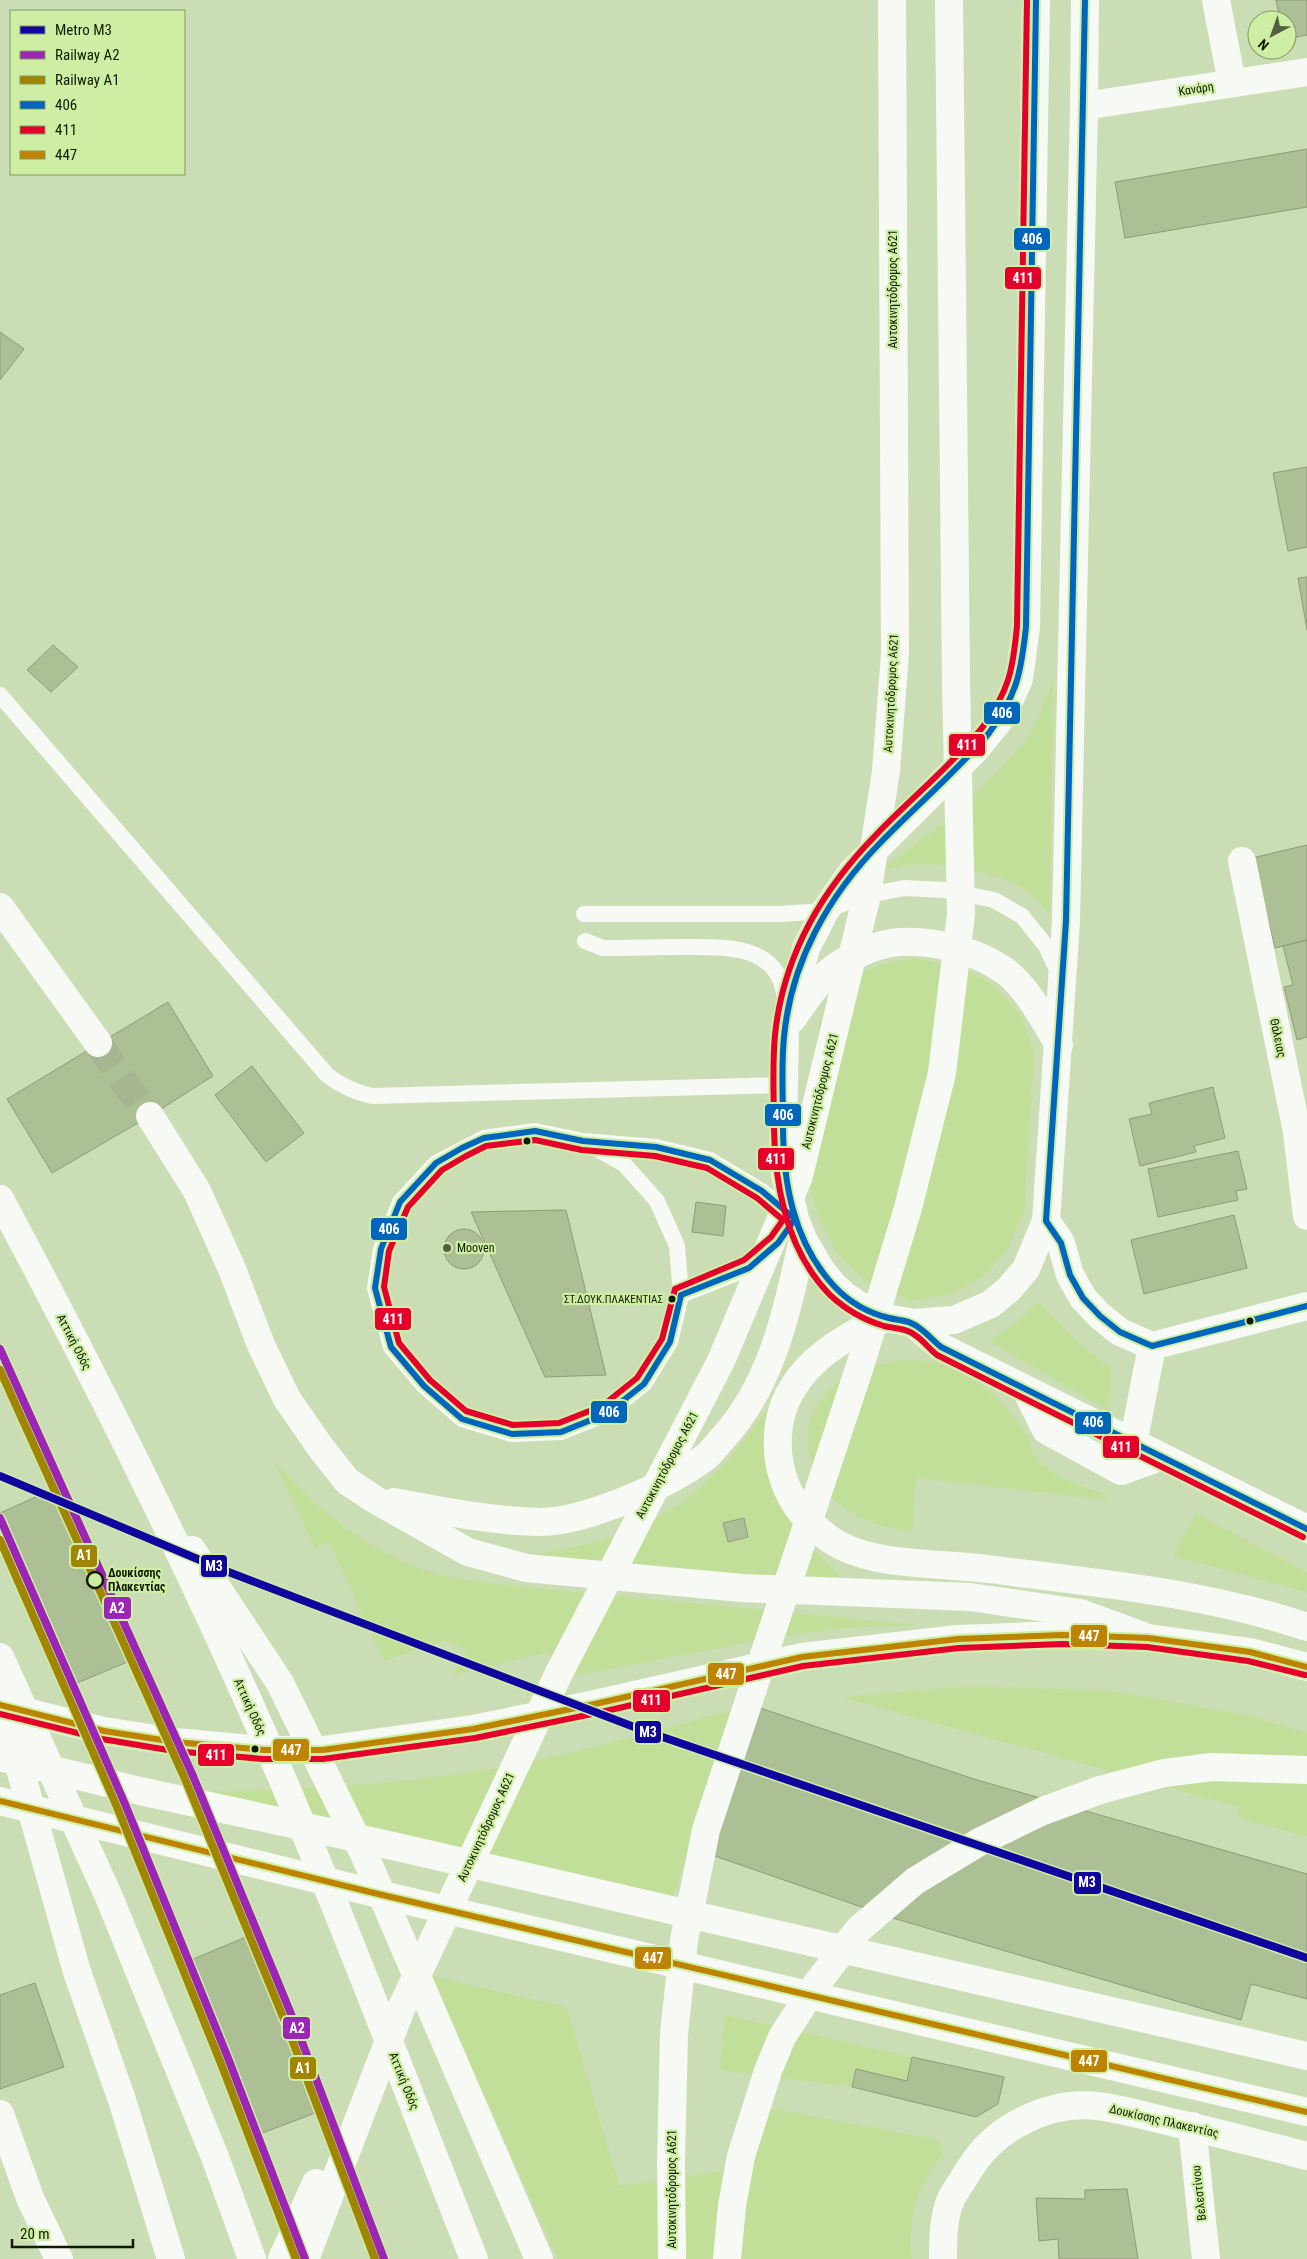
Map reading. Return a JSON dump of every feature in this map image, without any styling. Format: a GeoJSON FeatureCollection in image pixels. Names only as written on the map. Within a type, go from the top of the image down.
{"type":"FeatureCollection","features":[{"type":"Feature","properties":{"kind":"main road","name":"Αυτοκινητόδρομος Α621"},"geometry":{"type":"LineString","coordinates":[[306,2259],[401,2009],[558,1675],[722,1361],[799,1176],[867,895],[886,771],[895,654],[892,0]]}},
{"type":"Feature","properties":{"kind":"main road","name":"Αυτοκινητόδρομος Α621"},"geometry":{"type":"LineString","coordinates":[[672,2259],[671,2161],[674,2034],[684,1940],[706,1830],[861,1363],[908,1208],[942,1073],[961,914],[956,681],[949,0]]}},
{"type":"Feature","properties":{"kind":"main road"},"geometry":{"type":"LineString","coordinates":[[1036,0],[1026,627],[1019,679],[1002,717],[975,750],[852,872],[825,911],[806,948],[785,1028],[783,1136],[785,1174],[799,1229],[820,1270],[833,1286],[863,1308],[886,1318],[913,1323],[954,1320],[991,1304],[1009,1289],[1026,1269],[1046,1221],[1064,986],[1085,0]]}},
{"type":"Feature","properties":{"kind":"main road"},"geometry":{"type":"LineString","coordinates":[[1216,0],[1232,83]]}},
{"type":"Feature","properties":{"kind":"main road","name":"Κανάρη"},"geometry":{"type":"LineString","coordinates":[[1084,106],[1307,72]]}},
{"type":"Feature","properties":{"kind":"main road","name":"Θάλειας"},"geometry":{"type":"LineString","coordinates":[[1242,861],[1297,1132],[1307,1216]]}},
{"type":"Feature","properties":{"kind":"main road"},"geometry":{"type":"LineString","coordinates":[[0,907],[98,1043]]}},
{"type":"Feature","properties":{"kind":"main road"},"geometry":{"type":"LineString","coordinates":[[785,1028],[832,969],[868,950],[899,942],[947,947],[973,954],[1006,971],[1034,1003],[1059,1045]]}},
{"type":"Feature","properties":{"kind":"main road"},"geometry":{"type":"LineString","coordinates":[[150,1116],[197,1191],[232,1269],[261,1345],[287,1399],[321,1448],[347,1480],[374,1499],[468,1552],[526,1568],[742,1588],[970,1597],[1080,1614],[1148,1638]]}},
{"type":"Feature","properties":{"kind":"main road","name":"Αττική Οδός"},"geometry":{"type":"LineString","coordinates":[[0,1199],[139,1469],[238,1679],[306,1836],[474,2259]]}},
{"type":"Feature","properties":{"kind":"main road"},"geometry":{"type":"LineString","coordinates":[[1046,1221],[1061,1243],[1070,1275],[1083,1298],[1100,1316],[1120,1332],[1152,1346],[1307,1306]]}},
{"type":"Feature","properties":{"kind":"main road"},"geometry":{"type":"LineString","coordinates":[[374,1499],[472,1516],[542,1522],[584,1516],[650,1491],[707,1456],[731,1430],[750,1402],[767,1370],[778,1340],[799,1229]]}},
{"type":"Feature","properties":{"kind":"main road"},"geometry":{"type":"LineString","coordinates":[[886,1318],[855,1331],[832,1346],[809,1366],[793,1385],[784,1403],[778,1423],[779,1469],[787,1492],[811,1523],[829,1538],[873,1558],[953,1564],[1151,1590],[1269,1614],[1307,1627]]}},
{"type":"Feature","properties":{"kind":"main road"},"geometry":{"type":"LineString","coordinates":[[913,1323],[941,1347],[1307,1530]]}},
{"type":"Feature","properties":{"kind":"main road"},"geometry":{"type":"LineString","coordinates":[[1133,1444],[1152,1346]]}},
{"type":"Feature","properties":{"kind":"main road"},"geometry":{"type":"LineString","coordinates":[[1026,1390],[1046,1430],[1121,1471],[1160,1458]]}},
{"type":"Feature","properties":{"kind":"main road"},"geometry":{"type":"LineString","coordinates":[[139,1469],[280,1682],[365,1856],[540,2259]]}},
{"type":"Feature","properties":{"kind":"main road"},"geometry":{"type":"LineString","coordinates":[[0,1705],[104,1731],[175,1742],[264,1750],[323,1750],[501,1723],[595,1704],[802,1657],[958,1639],[1062,1635],[1148,1638],[1250,1652],[1307,1667]]}},
{"type":"Feature","properties":{"kind":"main road"},"geometry":{"type":"LineString","coordinates":[[0,1657],[112,1906],[215,2157],[252,2259]]}},
{"type":"Feature","properties":{"kind":"main road"},"geometry":{"type":"LineString","coordinates":[[0,1698],[77,1972],[122,2100],[171,2259]]}},
{"type":"Feature","properties":{"kind":"main road"},"geometry":{"type":"LineString","coordinates":[[0,1757],[131,1789],[384,1844],[1307,2056]]}},
{"type":"Feature","properties":{"kind":"main road"},"geometry":{"type":"LineString","coordinates":[[727,2259],[732,2206],[742,2156],[768,2071],[782,2038],[815,1986],[858,1930],[915,1881],[981,1841],[1043,1811],[1100,1790],[1164,1773],[1212,1767],[1307,1770]]}},
{"type":"Feature","properties":{"kind":"main road"},"geometry":{"type":"LineString","coordinates":[[0,1801],[402,1900],[1307,2112]]}},
{"type":"Feature","properties":{"kind":"main road"},"geometry":{"type":"LineString","coordinates":[[282,2259],[314,2187],[401,2009]]}},
{"type":"Feature","properties":{"kind":"main road","name":"Δουκίσσης Πλακεντίας"},"geometry":{"type":"LineString","coordinates":[[943,2259],[943,2233],[951,2200],[978,2154],[995,2138],[1020,2122],[1046,2112],[1073,2106],[1096,2106],[1192,2126],[1307,2156]]}},
{"type":"Feature","properties":{"kind":"main road"},"geometry":{"type":"LineString","coordinates":[[0,2114],[30,2198],[59,2259]]}},
{"type":"Feature","properties":{"kind":"main road","name":"Βελεστίνου"},"geometry":{"type":"LineString","coordinates":[[1192,2126],[1206,2259]]}},
{"type":"Feature","properties":{"kind":"lane"},"geometry":{"type":"LineString","coordinates":[[0,695],[327,1075],[341,1086],[372,1096],[784,1085]]}},
{"type":"Feature","properties":{"kind":"lane"},"geometry":{"type":"LineString","coordinates":[[584,914],[780,914],[825,911],[860,897],[904,888],[945,890],[994,900],[1022,916],[1046,946],[1064,986]]}},
{"type":"Feature","properties":{"kind":"lane"},"geometry":{"type":"LineString","coordinates":[[585,941],[603,948],[729,947],[753,953],[777,972],[785,996],[785,1028]]}},
{"type":"Feature","properties":{"kind":"lane"},"geometry":{"type":"LineString","coordinates":[[582,1141],[624,1164],[658,1201],[677,1246],[681,1295],[670,1342],[644,1384],[606,1414],[561,1432],[512,1434],[462,1419],[424,1386],[391,1347],[375,1288],[381,1249],[400,1202],[436,1163],[484,1138],[534,1131],[582,1141],[656,1147],[710,1160],[762,1191],[799,1229],[778,1243],[749,1268],[681,1295]]}},
{"type":"Feature","properties":{"kind":"green space"},"geometry":{"type":"Polygon","coordinates":[[[1053,679],[1050,914],[1034,897],[1020,887],[989,874],[955,867],[921,864],[900,866],[877,873],[950,818],[977,793],[1025,742],[1041,712],[1053,679]]]}},
{"type":"Feature","properties":{"kind":"green space"},"geometry":{"type":"Polygon","coordinates":[[[918,958],[963,969],[992,984],[1022,1017],[1034,1054],[1024,1211],[1009,1247],[985,1276],[952,1294],[911,1301],[866,1283],[836,1251],[818,1216],[809,1183],[809,1110],[820,1019],[842,983],[877,965],[918,958]]]}},
{"type":"Feature","properties":{"kind":"green space"},"geometry":{"type":"Polygon","coordinates":[[[1038,1301],[1076,1341],[1111,1368],[1109,1411],[989,1341],[1017,1322],[1038,1301]]]}},
{"type":"Feature","properties":{"kind":"green space"},"geometry":{"type":"Polygon","coordinates":[[[901,1360],[935,1363],[975,1381],[998,1400],[1018,1422],[1026,1434],[1033,1453],[1042,1463],[1058,1476],[1108,1494],[1106,1500],[916,1478],[912,1531],[873,1523],[846,1509],[832,1497],[815,1470],[808,1440],[811,1418],[827,1392],[844,1378],[867,1367],[901,1360]]]}},
{"type":"Feature","properties":{"kind":"green space"},"geometry":{"type":"Polygon","coordinates":[[[775,1398],[803,1537],[819,1556],[851,1587],[532,1555],[608,1538],[638,1528],[671,1510],[706,1483],[736,1450],[775,1398]],[[744,1518],[723,1523],[728,1542],[748,1537],[744,1518]]]}},
{"type":"Feature","properties":{"kind":"green space"},"geometry":{"type":"Polygon","coordinates":[[[274,1460],[305,1493],[356,1535],[394,1557],[438,1574],[505,1585],[918,1625],[843,1628],[775,1637],[543,1682],[541,1675],[553,1673],[549,1652],[454,1675],[466,1650],[444,1641],[384,1661],[329,1542],[315,1549],[274,1460]]]}},
{"type":"Feature","properties":{"kind":"green space"},"geometry":{"type":"Polygon","coordinates":[[[1196,1514],[1307,1572],[1307,1593],[1173,1556],[1196,1514]]]}},
{"type":"Feature","properties":{"kind":"green space"},"geometry":{"type":"Polygon","coordinates":[[[975,1686],[1113,1691],[1254,1717],[1307,1733],[1307,1837],[1236,1817],[1239,1807],[841,1697],[975,1686]]]}},
{"type":"Feature","properties":{"kind":"green space"},"geometry":{"type":"Polygon","coordinates":[[[736,1709],[672,1900],[190,1792],[328,1787],[397,1781],[500,1768],[568,1753],[736,1709]]]}},
{"type":"Feature","properties":{"kind":"green space"},"geometry":{"type":"Polygon","coordinates":[[[430,1976],[567,2007],[619,2186],[732,2170],[743,2103],[939,2140],[942,2155],[925,2180],[915,2204],[911,2229],[912,2259],[558,2259],[430,1976]]]}},
{"type":"Feature","properties":{"kind":"green space"},"geometry":{"type":"Polygon","coordinates":[[[725,2015],[912,2057],[907,2081],[856,2070],[852,2087],[720,2070],[725,2015]]]}},
{"type":"Feature","properties":{"kind":"building"},"geometry":{"type":"Polygon","coordinates":[[[1276,0],[1307,0],[1307,35],[1297,37],[1297,10],[1278,10],[1276,0]]]}},
{"type":"Feature","properties":{"kind":"building"},"geometry":{"type":"Polygon","coordinates":[[[1307,149],[1307,207],[1125,238],[1115,182],[1307,149]]]}},
{"type":"Feature","properties":{"kind":"building"},"geometry":{"type":"Polygon","coordinates":[[[0,332],[24,349],[0,380],[0,332]]]}},
{"type":"Feature","properties":{"kind":"building"},"geometry":{"type":"Polygon","coordinates":[[[1307,467],[1307,547],[1288,551],[1273,473],[1307,467]]]}},
{"type":"Feature","properties":{"kind":"building"},"geometry":{"type":"Polygon","coordinates":[[[1307,577],[1307,630],[1298,578],[1307,577]]]}},
{"type":"Feature","properties":{"kind":"building"},"geometry":{"type":"Polygon","coordinates":[[[53,645],[78,667],[51,692],[27,670],[53,645]]]}},
{"type":"Feature","properties":{"kind":"building"},"geometry":{"type":"Polygon","coordinates":[[[1307,845],[1307,940],[1275,948],[1252,858],[1307,845]]]}},
{"type":"Feature","properties":{"kind":"building"},"geometry":{"type":"Polygon","coordinates":[[[1307,940],[1307,1037],[1297,1040],[1284,987],[1293,985],[1283,946],[1307,940]]]}},
{"type":"Feature","properties":{"kind":"building"},"geometry":{"type":"Polygon","coordinates":[[[168,1002],[213,1076],[150,1116],[52,1173],[7,1099],[168,1002]]]}},
{"type":"Feature","properties":{"kind":"building"},"geometry":{"type":"Polygon","coordinates":[[[252,1066],[304,1133],[266,1162],[215,1095],[252,1066]]]}},
{"type":"Feature","properties":{"kind":"building"},"geometry":{"type":"Polygon","coordinates":[[[1213,1087],[1225,1138],[1194,1146],[1196,1152],[1140,1166],[1129,1119],[1152,1114],[1149,1103],[1213,1087]]]}},
{"type":"Feature","properties":{"kind":"building"},"geometry":{"type":"Polygon","coordinates":[[[1238,1151],[1247,1189],[1236,1191],[1238,1200],[1158,1217],[1148,1169],[1238,1151]]]}},
{"type":"Feature","properties":{"kind":"building"},"geometry":{"type":"Polygon","coordinates":[[[696,1202],[726,1206],[723,1236],[692,1232],[696,1202]]]}},
{"type":"Feature","properties":{"kind":"building"},"geometry":{"type":"Polygon","coordinates":[[[566,1210],[606,1375],[545,1377],[471,1212],[566,1210]]]}},
{"type":"Feature","properties":{"kind":"building"},"geometry":{"type":"Polygon","coordinates":[[[1234,1215],[1247,1268],[1144,1294],[1131,1240],[1234,1215]]]}},
{"type":"Feature","properties":{"kind":"building"},"geometry":{"type":"Polygon","coordinates":[[[464,1229],[478,1235],[484,1249],[478,1263],[464,1269],[450,1263],[444,1249],[450,1235],[464,1229]]]}},
{"type":"Feature","properties":{"kind":"building"},"geometry":{"type":"Polygon","coordinates":[[[58,1487],[137,1658],[77,1683],[0,1513],[58,1487]]]}},
{"type":"Feature","properties":{"kind":"building"},"geometry":{"type":"Polygon","coordinates":[[[744,1518],[748,1537],[728,1542],[723,1523],[744,1518]]]}},
{"type":"Feature","properties":{"kind":"building"},"geometry":{"type":"Polygon","coordinates":[[[760,1708],[977,1780],[1307,1874],[1307,1999],[1251,1984],[1241,2020],[896,1919],[709,1854],[760,1708]]]}},
{"type":"Feature","properties":{"kind":"building"},"geometry":{"type":"Polygon","coordinates":[[[253,1934],[323,2110],[260,2134],[191,1960],[253,1934]]]}},
{"type":"Feature","properties":{"kind":"building"},"geometry":{"type":"Polygon","coordinates":[[[35,1983],[64,2067],[0,2089],[0,1995],[35,1983]]]}},
{"type":"Feature","properties":{"kind":"building"},"geometry":{"type":"Polygon","coordinates":[[[912,2057],[1004,2077],[998,2104],[976,2117],[852,2087],[856,2069],[907,2081],[912,2057]]]}},
{"type":"Feature","properties":{"kind":"building"},"geometry":{"type":"Polygon","coordinates":[[[1127,2189],[1138,2259],[1059,2259],[1058,2239],[1039,2241],[1036,2198],[1085,2199],[1085,2190],[1127,2189]]]}},
{"type":"Feature","properties":{"kind":"tunnel"},"geometry":{"type":"LineString","coordinates":[[98,1043],[123,1081],[150,1116]]}},
{"type":"Feature","properties":{"kind":"metro line","name":"Μ3"},"geometry":{"type":"LineString","coordinates":[[0,1476],[226,1571],[642,1730],[1307,1958]]}},
{"type":"Feature","properties":{"kind":"rail line","name":"A2"},"geometry":{"type":"LineString","coordinates":[[0,1349],[193,1776],[296,2026],[384,2259]]}},
{"type":"Feature","properties":{"kind":"rail line","name":"A1"},"geometry":{"type":"LineString","coordinates":[[0,1370],[185,1779],[288,2029],[375,2259]]}},
{"type":"Feature","properties":{"kind":"rail line","name":"A2"},"geometry":{"type":"LineString","coordinates":[[0,1518],[125,1804],[228,2058],[305,2259]]}},
{"type":"Feature","properties":{"kind":"rail line","name":"A1"},"geometry":{"type":"LineString","coordinates":[[0,1540],[117,1807],[220,2061],[296,2259]]}},
{"type":"Feature","properties":{"kind":"transit line","name":"411"},"geometry":{"type":"LineString","coordinates":[[1027,0],[1017,626],[1014,655],[1004,691],[982,728],[957,756],[888,822],[856,857],[822,903],[796,952],[779,1006],[775,1035],[773,1082],[777,1174],[786,1218],[803,1259],[815,1278],[830,1295],[848,1309],[877,1324],[910,1332],[937,1355],[1303,1537]]}},
{"type":"Feature","properties":{"kind":"transit line","name":"406"},"geometry":{"type":"LineString","coordinates":[[1036,0],[1026,627],[1022,658],[1012,695],[989,733],[862,862],[829,907],[804,956],[788,1009],[783,1048],[784,1146],[788,1189],[800,1231],[809,1250],[820,1269],[834,1286],[852,1301],[866,1310],[915,1325],[941,1347],[1307,1529]]}},
{"type":"Feature","properties":{"kind":"transit line","name":"406"},"geometry":{"type":"LineString","coordinates":[[1085,0],[1066,921],[1046,1221],[1061,1243],[1070,1275],[1083,1298],[1100,1316],[1120,1332],[1152,1346],[1307,1306]]}},
{"type":"Feature","properties":{"kind":"transit line","name":"406"},"geometry":{"type":"LineString","coordinates":[[535,1131],[583,1141],[656,1147],[710,1160],[762,1191],[795,1219],[778,1243],[749,1268],[681,1295],[670,1342],[644,1384],[606,1414],[561,1432],[512,1434],[462,1419],[424,1386],[391,1347],[375,1288],[381,1249],[400,1202],[436,1163],[484,1138],[535,1131]]}},
{"type":"Feature","properties":{"kind":"transit line","name":"411"},"geometry":{"type":"LineString","coordinates":[[535,1140],[582,1150],[655,1156],[707,1168],[757,1198],[783,1220],[771,1237],[744,1260],[675,1289],[662,1339],[637,1378],[602,1406],[559,1423],[513,1425],[466,1411],[430,1380],[399,1343],[384,1287],[389,1251],[408,1207],[442,1170],[486,1146],[535,1140]]}},
{"type":"Feature","properties":{"kind":"transit line","name":"447"},"geometry":{"type":"LineString","coordinates":[[0,1705],[104,1731],[175,1742],[264,1750],[323,1750],[473,1729],[595,1704],[802,1657],[958,1639],[1062,1635],[1148,1638],[1250,1652],[1307,1667]]}},
{"type":"Feature","properties":{"kind":"transit line","name":"411"},"geometry":{"type":"LineString","coordinates":[[0,1714],[102,1739],[174,1751],[263,1759],[323,1759],[475,1738],[597,1713],[803,1666],[959,1648],[1062,1644],[1147,1647],[1248,1661],[1305,1675]]}},
{"type":"Feature","properties":{"kind":"transit line","name":"447"},"geometry":{"type":"LineString","coordinates":[[0,1801],[374,1893],[1307,2112]]}},
{"type":"Feature","properties":{"kind":"place","name":"Mooven"},"geometry":{"type":"Point","coordinates":[447,1248]}},
{"type":"Feature","properties":{"kind":"place","name":"ΣΤ.ΔΟΥΚ.ΠΛΑΚΕΝΤΙΑΣ"},"geometry":{"type":"Point","coordinates":[672,1299]}},
{"type":"Feature","properties":{"kind":"place","name":"Δουκίσσης Πλακεντίας"},"geometry":{"type":"Point","coordinates":[95,1580]}}]}
